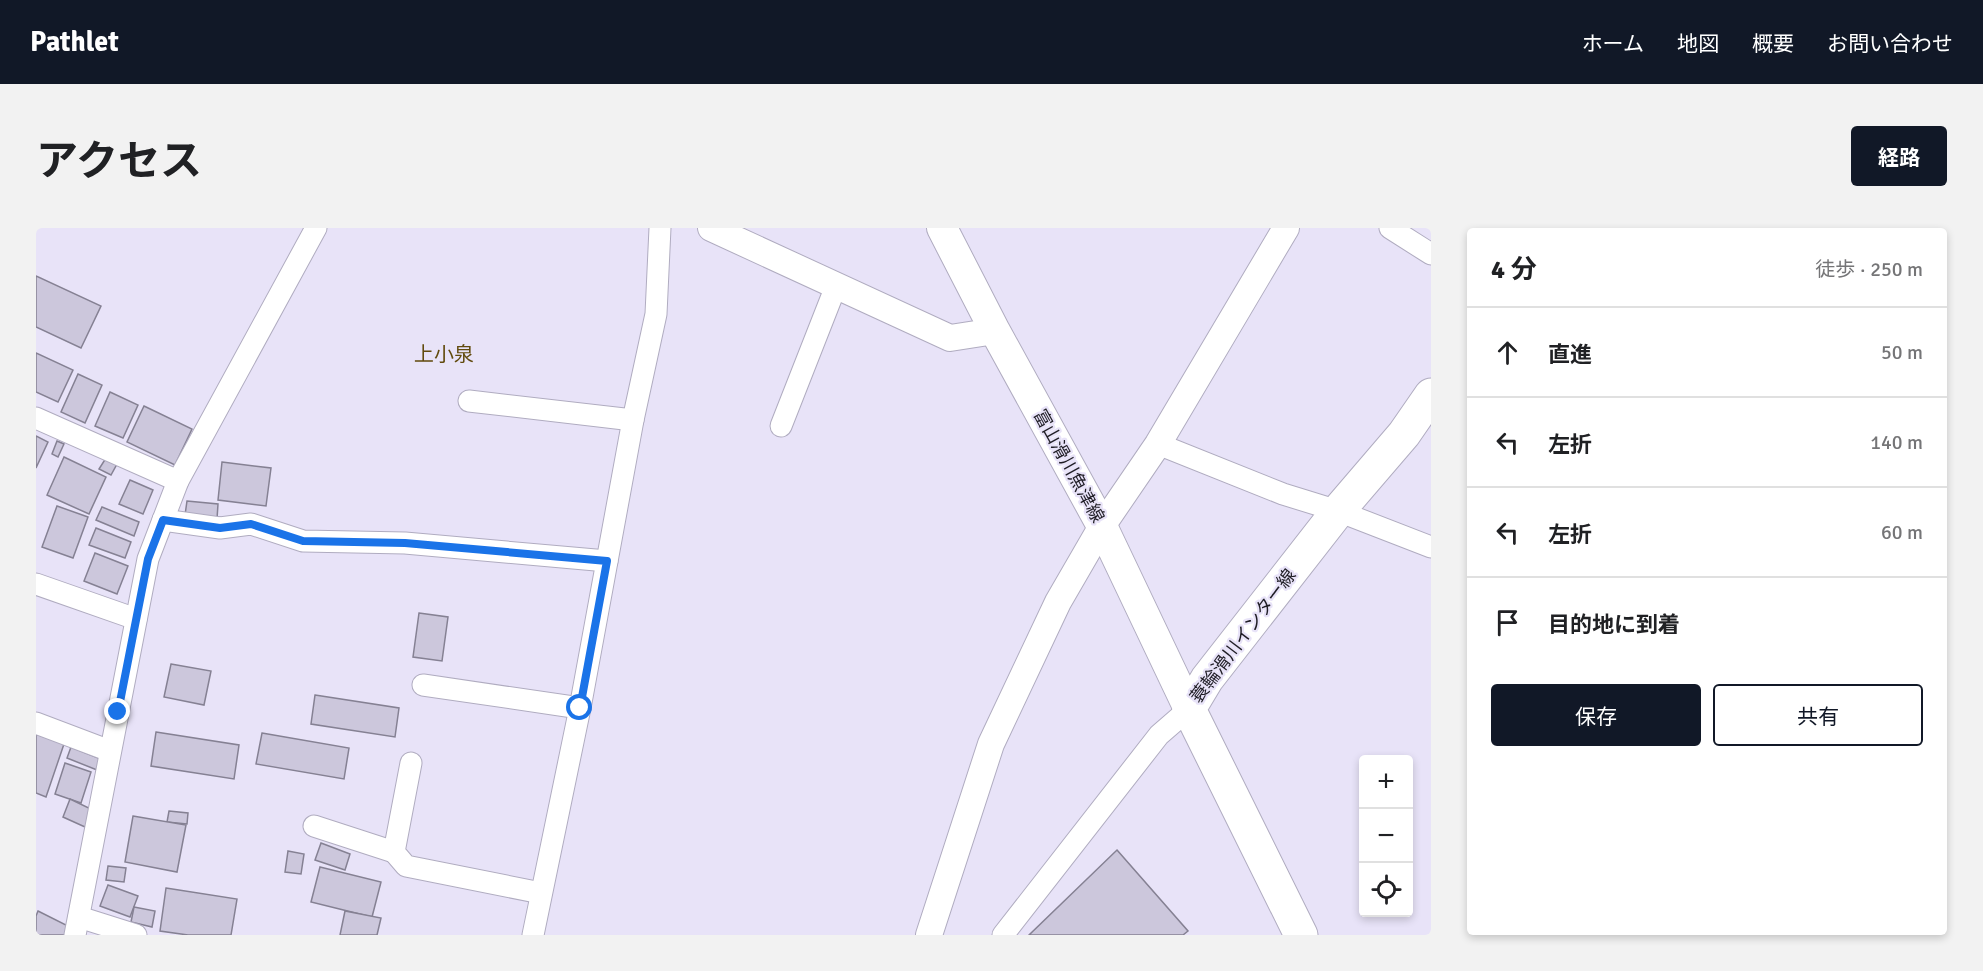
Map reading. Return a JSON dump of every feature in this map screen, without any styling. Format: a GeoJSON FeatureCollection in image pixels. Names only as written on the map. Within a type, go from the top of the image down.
{"type":"FeatureCollection","features":[{"type":"Feature","properties":{"kind":"main road","name":"富山滑川魚津線"},"geometry":{"type":"LineString","coordinates":[[942,228],[995,331],[1102,526],[1189,709]]}},
{"type":"Feature","properties":{"kind":"main road","name":"蓑輪滑川インター線"},"geometry":{"type":"LineString","coordinates":[[1301,935],[1189,709],[1207,679],[1338,511],[1404,434],[1431,395]]}},
{"type":"Feature","properties":{"kind":"street"},"geometry":{"type":"LineString","coordinates":[[136,935],[77,926],[148,559],[178,481],[316,228]]}},
{"type":"Feature","properties":{"kind":"street"},"geometry":{"type":"LineString","coordinates":[[533,935],[580,708],[633,420],[656,314],[660,228]]}},
{"type":"Feature","properties":{"kind":"street"},"geometry":{"type":"LineString","coordinates":[[711,228],[950,338],[995,331]]}},
{"type":"Feature","properties":{"kind":"street"},"geometry":{"type":"LineString","coordinates":[[933,933],[992,744],[1058,602],[1102,526],[1158,444],[1286,228]]}},
{"type":"Feature","properties":{"kind":"street"},"geometry":{"type":"LineString","coordinates":[[1390,228],[1431,254]]}},
{"type":"Feature","properties":{"kind":"street"},"geometry":{"type":"LineString","coordinates":[[781,426],[836,286]]}},
{"type":"Feature","properties":{"kind":"street"},"geometry":{"type":"LineString","coordinates":[[469,401],[633,420]]}},
{"type":"Feature","properties":{"kind":"street"},"geometry":{"type":"LineString","coordinates":[[36,418],[178,481]]}},
{"type":"Feature","properties":{"kind":"street"},"geometry":{"type":"LineString","coordinates":[[1158,444],[1283,494],[1338,511],[1431,547]]}},
{"type":"Feature","properties":{"kind":"street"},"geometry":{"type":"LineString","coordinates":[[163,520],[220,528],[251,524],[303,541],[405,543],[607,561]]}},
{"type":"Feature","properties":{"kind":"street"},"geometry":{"type":"LineString","coordinates":[[36,584],[136,620]]}},
{"type":"Feature","properties":{"kind":"street"},"geometry":{"type":"LineString","coordinates":[[423,685],[580,708]]}},
{"type":"Feature","properties":{"kind":"street"},"geometry":{"type":"LineString","coordinates":[[1002,935],[1159,735],[1189,709]]}},
{"type":"Feature","properties":{"kind":"street"},"geometry":{"type":"LineString","coordinates":[[36,723],[110,752]]}},
{"type":"Feature","properties":{"kind":"street"},"geometry":{"type":"LineString","coordinates":[[394,852],[411,763]]}},
{"type":"Feature","properties":{"kind":"street"},"geometry":{"type":"LineString","coordinates":[[314,826],[394,852],[406,866],[541,893]]}},
{"type":"Feature","properties":{"kind":"building"},"geometry":{"type":"Polygon","coordinates":[[[36,276],[101,306],[81,348],[36,327],[36,276]]]}},
{"type":"Feature","properties":{"kind":"building"},"geometry":{"type":"Polygon","coordinates":[[[36,353],[73,370],[58,402],[36,392],[36,353]]]}},
{"type":"Feature","properties":{"kind":"building"},"geometry":{"type":"Polygon","coordinates":[[[78,374],[102,385],[85,423],[61,412],[78,374]]]}},
{"type":"Feature","properties":{"kind":"building"},"geometry":{"type":"Polygon","coordinates":[[[110,392],[138,405],[123,438],[95,426],[110,392]]]}},
{"type":"Feature","properties":{"kind":"building"},"geometry":{"type":"Polygon","coordinates":[[[144,406],[192,429],[175,465],[127,442],[144,406]]]}},
{"type":"Feature","properties":{"kind":"building"},"geometry":{"type":"Polygon","coordinates":[[[36,436],[48,442],[36,468],[36,436]]]}},
{"type":"Feature","properties":{"kind":"building"},"geometry":{"type":"Polygon","coordinates":[[[57,441],[64,444],[58,457],[52,454],[57,441]]]}},
{"type":"Feature","properties":{"kind":"building"},"geometry":{"type":"Polygon","coordinates":[[[64,457],[106,477],[89,514],[47,495],[64,457]]]}},
{"type":"Feature","properties":{"kind":"building"},"geometry":{"type":"Polygon","coordinates":[[[106,458],[117,464],[111,475],[99,469],[106,458]]]}},
{"type":"Feature","properties":{"kind":"building"},"geometry":{"type":"Polygon","coordinates":[[[222,462],[271,468],[266,506],[218,500],[222,462]]]}},
{"type":"Feature","properties":{"kind":"building"},"geometry":{"type":"Polygon","coordinates":[[[130,480],[153,490],[143,514],[119,504],[130,480]]]}},
{"type":"Feature","properties":{"kind":"building"},"geometry":{"type":"Polygon","coordinates":[[[187,501],[218,504],[217,519],[185,515],[187,501]]]}},
{"type":"Feature","properties":{"kind":"building"},"geometry":{"type":"Polygon","coordinates":[[[57,506],[88,517],[73,558],[42,547],[57,506]]]}},
{"type":"Feature","properties":{"kind":"building"},"geometry":{"type":"Polygon","coordinates":[[[102,507],[139,522],[134,536],[96,520],[102,507]]]}},
{"type":"Feature","properties":{"kind":"building"},"geometry":{"type":"Polygon","coordinates":[[[96,528],[131,542],[125,558],[89,545],[96,528]]]}},
{"type":"Feature","properties":{"kind":"building"},"geometry":{"type":"Polygon","coordinates":[[[95,553],[128,566],[117,594],[84,581],[95,553]]]}},
{"type":"Feature","properties":{"kind":"building"},"geometry":{"type":"Polygon","coordinates":[[[419,613],[448,617],[442,661],[413,657],[419,613]]]}},
{"type":"Feature","properties":{"kind":"building"},"geometry":{"type":"Polygon","coordinates":[[[171,664],[211,671],[204,705],[164,697],[171,664]]]}},
{"type":"Feature","properties":{"kind":"building"},"geometry":{"type":"Polygon","coordinates":[[[315,695],[399,708],[395,737],[311,724],[315,695]]]}},
{"type":"Feature","properties":{"kind":"building"},"geometry":{"type":"Polygon","coordinates":[[[156,732],[239,745],[234,779],[151,766],[156,732]]]}},
{"type":"Feature","properties":{"kind":"building"},"geometry":{"type":"Polygon","coordinates":[[[262,733],[349,748],[344,779],[256,764],[262,733]]]}},
{"type":"Feature","properties":{"kind":"building"},"geometry":{"type":"Polygon","coordinates":[[[36,734],[64,744],[46,797],[36,793],[36,734]]]}},
{"type":"Feature","properties":{"kind":"building"},"geometry":{"type":"Polygon","coordinates":[[[71,747],[101,759],[97,770],[67,758],[71,747]]]}},
{"type":"Feature","properties":{"kind":"building"},"geometry":{"type":"Polygon","coordinates":[[[65,763],[91,772],[81,803],[55,794],[65,763]]]}},
{"type":"Feature","properties":{"kind":"building"},"geometry":{"type":"Polygon","coordinates":[[[70,799],[93,810],[85,827],[63,817],[70,799]]]}},
{"type":"Feature","properties":{"kind":"building"},"geometry":{"type":"Polygon","coordinates":[[[169,811],[188,813],[187,824],[167,822],[169,811]]]}},
{"type":"Feature","properties":{"kind":"building"},"geometry":{"type":"Polygon","coordinates":[[[133,816],[186,825],[177,872],[125,862],[133,816]]]}},
{"type":"Feature","properties":{"kind":"building"},"geometry":{"type":"Polygon","coordinates":[[[321,843],[350,854],[345,870],[315,860],[321,843]]]}},
{"type":"Feature","properties":{"kind":"building"},"geometry":{"type":"Polygon","coordinates":[[[1117,850],[1188,931],[1183,935],[1029,935],[1117,850]]]}},
{"type":"Feature","properties":{"kind":"building"},"geometry":{"type":"Polygon","coordinates":[[[288,851],[304,854],[301,874],[285,872],[288,851]]]}},
{"type":"Feature","properties":{"kind":"building"},"geometry":{"type":"Polygon","coordinates":[[[108,866],[126,868],[124,882],[106,880],[108,866]]]}},
{"type":"Feature","properties":{"kind":"building"},"geometry":{"type":"Polygon","coordinates":[[[320,867],[381,882],[372,917],[311,902],[320,867]]]}},
{"type":"Feature","properties":{"kind":"building"},"geometry":{"type":"Polygon","coordinates":[[[108,885],[138,896],[130,917],[100,906],[108,885]]]}},
{"type":"Feature","properties":{"kind":"building"},"geometry":{"type":"Polygon","coordinates":[[[166,888],[237,899],[231,935],[188,935],[160,931],[166,888]]]}},
{"type":"Feature","properties":{"kind":"building"},"geometry":{"type":"Polygon","coordinates":[[[134,907],[155,911],[152,927],[131,922],[134,907]]]}},
{"type":"Feature","properties":{"kind":"building"},"geometry":{"type":"Polygon","coordinates":[[[38,911],[70,927],[66,935],[36,935],[38,911]]]}},
{"type":"Feature","properties":{"kind":"building"},"geometry":{"type":"Polygon","coordinates":[[[345,911],[381,918],[377,935],[340,935],[345,911]]]}},
{"type":"Feature","properties":{"kind":"district","name":"上小泉"},"geometry":{"type":"Point","coordinates":[444,354]}},
{"type":"Feature","properties":{"kind":"route"},"geometry":{"type":"LineString","coordinates":[[118,712],[148,559],[163,520],[220,528],[251,524],[303,541],[405,543],[607,561],[580,708]]}}]}
